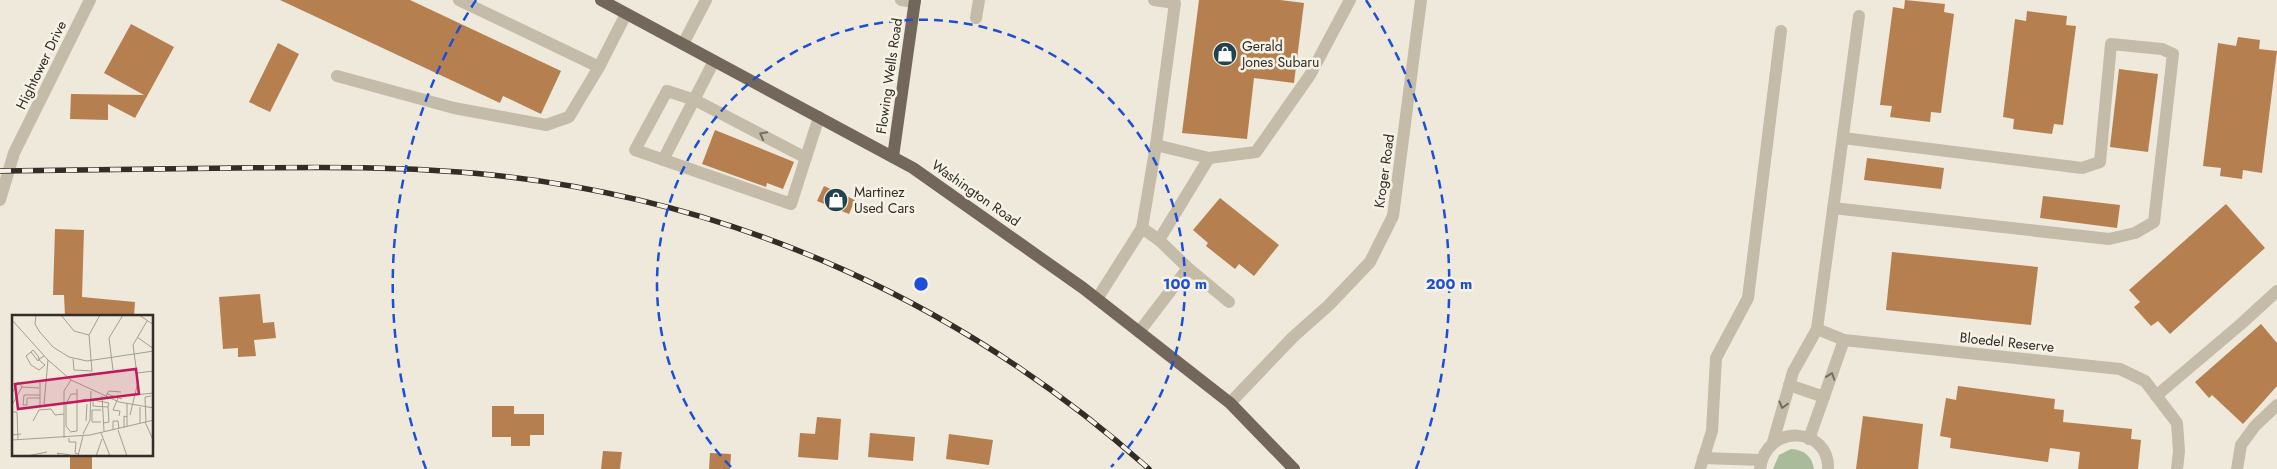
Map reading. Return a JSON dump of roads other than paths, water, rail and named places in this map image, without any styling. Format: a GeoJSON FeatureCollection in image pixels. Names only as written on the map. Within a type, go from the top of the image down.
{"type":"FeatureCollection","features":[{"type":"Feature","properties":{"kind":"main road","name":"Washington Road"},"geometry":{"type":"LineString","coordinates":[[601,0],[893,157],[950,194],[1097,299],[1230,403],[1294,469]]}},
{"type":"Feature","properties":{"kind":"main road","name":"Flowing Wells Road"},"geometry":{"type":"LineString","coordinates":[[893,157],[915,1]]}},
{"type":"Feature","properties":{"kind":"street","name":"Hightower Drive"},"geometry":{"type":"LineString","coordinates":[[0,200],[14,154],[90,0]]}},
{"type":"Feature","properties":{"kind":"street"},"geometry":{"type":"LineString","coordinates":[[458,0],[599,67]]}},
{"type":"Feature","properties":{"kind":"street"},"geometry":{"type":"LineString","coordinates":[[683,44],[706,0]]}},
{"type":"Feature","properties":{"kind":"street"},"geometry":{"type":"LineString","coordinates":[[901,0],[915,1]]}},
{"type":"Feature","properties":{"kind":"street"},"geometry":{"type":"LineString","coordinates":[[976,18],[979,0]]}},
{"type":"Feature","properties":{"kind":"street"},"geometry":{"type":"LineString","coordinates":[[1097,299],[1142,228],[1156,145],[1175,1],[1154,0]]}},
{"type":"Feature","properties":{"kind":"street"},"geometry":{"type":"LineString","coordinates":[[1156,145],[1209,158],[1256,152],[1310,75],[1350,0]]}},
{"type":"Feature","properties":{"kind":"street","name":"Kroger Road"},"geometry":{"type":"LineString","coordinates":[[1230,403],[1293,337],[1329,306],[1370,262],[1393,216],[1421,0]]}},
{"type":"Feature","properties":{"kind":"street"},"geometry":{"type":"LineString","coordinates":[[337,76],[454,108],[546,125],[569,117],[599,67],[626,14]]}},
{"type":"Feature","properties":{"kind":"street"},"geometry":{"type":"LineString","coordinates":[[1781,31],[1748,298],[1716,358],[1712,431],[1702,464],[1760,465],[1766,450],[1773,442],[1792,372],[1817,329],[1859,16]]}},
{"type":"Feature","properties":{"kind":"street"},"geometry":{"type":"LineString","coordinates":[[1833,208],[2110,239],[2135,233],[2154,222],[2173,54],[2162,48],[2111,44],[2100,162],[2082,168],[1843,138]]}},
{"type":"Feature","properties":{"kind":"street"},"geometry":{"type":"LineString","coordinates":[[663,160],[714,61]]}},
{"type":"Feature","properties":{"kind":"street"},"geometry":{"type":"LineString","coordinates":[[806,158],[695,100],[667,91],[635,150],[791,204],[806,158],[819,117]]}},
{"type":"Feature","properties":{"kind":"street"},"geometry":{"type":"LineString","coordinates":[[1160,240],[1209,158]]}},
{"type":"Feature","properties":{"kind":"street"},"geometry":{"type":"LineString","coordinates":[[1142,228],[1160,240],[1188,268],[1229,302]]}},
{"type":"Feature","properties":{"kind":"street"},"geometry":{"type":"LineString","coordinates":[[1138,332],[1188,268]]}},
{"type":"Feature","properties":{"kind":"street"},"geometry":{"type":"LineString","coordinates":[[2156,396],[2277,291]]}},
{"type":"Feature","properties":{"kind":"street","name":"Bloedel Reserve"},"geometry":{"type":"LineString","coordinates":[[1817,329],[1844,340],[2120,369],[2145,380],[2176,423],[2179,451],[2177,469]]}},
{"type":"Feature","properties":{"kind":"street"},"geometry":{"type":"LineString","coordinates":[[1810,439],[1844,340]]}},
{"type":"Feature","properties":{"kind":"street"},"geometry":{"type":"LineString","coordinates":[[1789,385],[1824,397]]}},
{"type":"Feature","properties":{"kind":"street"},"geometry":{"type":"LineString","coordinates":[[2237,469],[2241,445],[2255,426],[2277,405]]}},
{"type":"Feature","properties":{"kind":"street"},"geometry":{"type":"LineString","coordinates":[[1773,442],[1791,435],[1810,439],[1825,454],[1828,469]]}},
{"type":"Feature","properties":{"kind":"railway"},"geometry":{"type":"LineString","coordinates":[[0,171],[298,167],[428,170],[492,175],[584,188],[673,209],[760,236],[844,270],[925,310],[1003,357],[1078,410],[1149,469]]}},
{"type":"Feature","properties":{"kind":"place","name":"Gerald Jones Subaru"},"geometry":{"type":"Point","coordinates":[1225,54]}},
{"type":"Feature","properties":{"kind":"place","name":"Martinez Used Cars"},"geometry":{"type":"Point","coordinates":[836,200]}}]}
